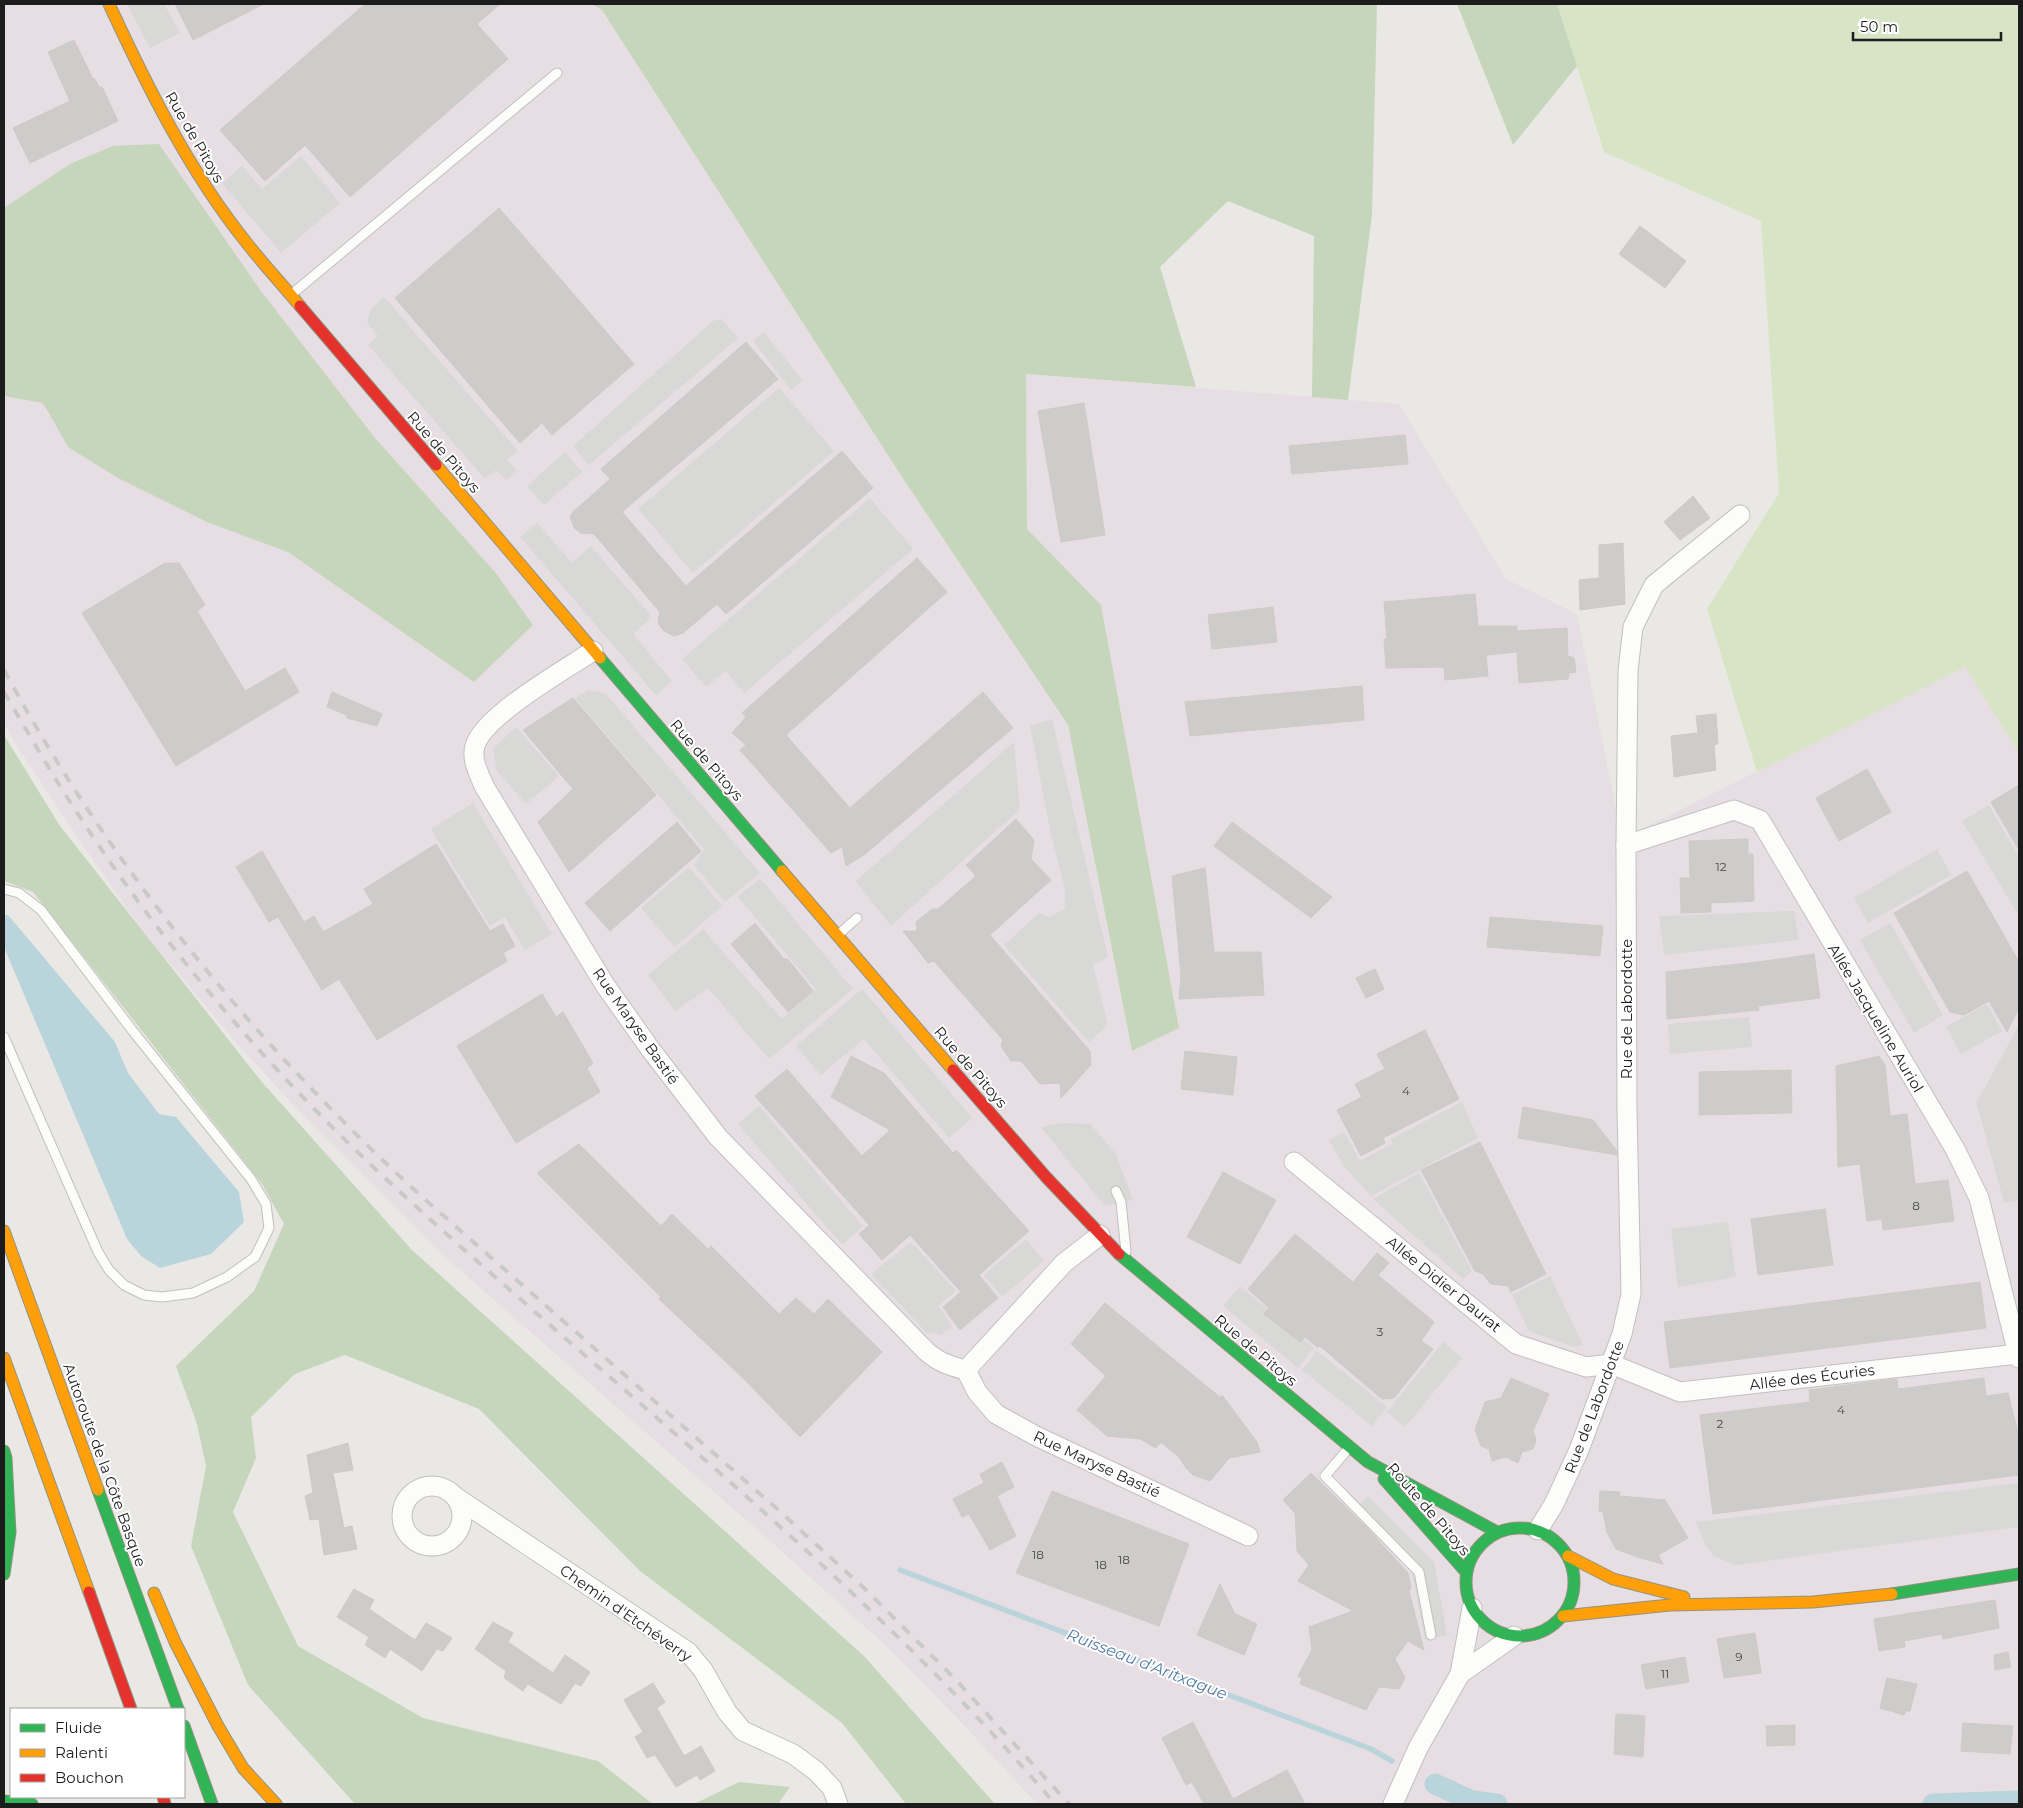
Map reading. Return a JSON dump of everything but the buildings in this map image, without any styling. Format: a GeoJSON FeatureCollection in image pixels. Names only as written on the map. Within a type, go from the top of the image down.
{"type":"FeatureCollection","features":[{"type":"Feature","properties":{"kind":"main road","name":"Rue de Pitoys"},"geometry":{"type":"LineString","coordinates":[[109,4],[145,81],[189,159],[212,197],[245,241],[593,651],[1046,1177],[1127,1262],[1368,1462]]}},
{"type":"Feature","properties":{"kind":"main road","name":"Autoroute de la Côte Basque"},"geometry":{"type":"LineString","coordinates":[[4,1231],[178,1708]]}},
{"type":"Feature","properties":{"kind":"main road"},"geometry":{"type":"LineString","coordinates":[[4,1358],[131,1708]]}},
{"type":"Feature","properties":{"kind":"main road"},"geometry":{"type":"LineString","coordinates":[[4,1451],[10,1532],[4,1574]]}},
{"type":"Feature","properties":{"kind":"main road","name":"Route de Pitoys"},"geometry":{"type":"LineString","coordinates":[[1368,1462],[1497,1532]]}},
{"type":"Feature","properties":{"kind":"main road","name":"Route de Pitoys"},"geometry":{"type":"LineString","coordinates":[[1368,1462],[1466,1572]]}},
{"type":"Feature","properties":{"kind":"main road"},"geometry":{"type":"LineString","coordinates":[[92,1471],[120,1519]]}},
{"type":"Feature","properties":{"kind":"main road"},"geometry":{"type":"LineString","coordinates":[[1517,1527],[1538,1530],[1555,1540],[1568,1556],[1573,1571],[1574,1587],[1570,1602],[1562,1616],[1553,1626],[1541,1633],[1528,1636],[1514,1636],[1497,1632],[1483,1622],[1472,1608],[1466,1591],[1466,1572],[1472,1555],[1482,1542],[1497,1532],[1517,1527]]}},
{"type":"Feature","properties":{"kind":"main road"},"geometry":{"type":"LineString","coordinates":[[1568,1556],[1614,1579],[1707,1603]]}},
{"type":"Feature","properties":{"kind":"main road"},"geometry":{"type":"LineString","coordinates":[[1562,1616],[1618,1609],[1707,1603],[1753,1604],[1827,1601],[1886,1595],[2019,1574]]}},
{"type":"Feature","properties":{"kind":"main road"},"geometry":{"type":"LineString","coordinates":[[148,1579],[175,1642],[218,1726],[243,1768],[276,1804]]}},
{"type":"Feature","properties":{"kind":"main road"},"geometry":{"type":"LineString","coordinates":[[185,1729],[212,1804]]}},
{"type":"Feature","properties":{"kind":"main road"},"geometry":{"type":"LineString","coordinates":[[4,1801],[32,1804]]}},
{"type":"Feature","properties":{"kind":"street","name":"Rue de Labordotte"},"geometry":{"type":"LineString","coordinates":[[1538,1530],[1570,1472],[1622,1334],[1631,1294],[1626,1109],[1626,845],[1628,671],[1633,627],[1654,585],[1740,515]]}},
{"type":"Feature","properties":{"kind":"street","name":"Rue Maryse Bastié"},"geometry":{"type":"LineString","coordinates":[[593,651],[517,702],[485,727],[475,745],[474,762],[484,786],[605,986],[651,1050],[718,1137],[931,1356],[949,1366],[966,1370],[977,1392],[996,1414],[1036,1436],[1248,1536]]}},
{"type":"Feature","properties":{"kind":"street","name":"Allée Jacqueline Auriol"},"geometry":{"type":"LineString","coordinates":[[1626,845],[1734,810],[1760,820],[1955,1150],[1979,1198],[2019,1356]]}},
{"type":"Feature","properties":{"kind":"street","name":"Allée Didier Daurat"},"geometry":{"type":"LineString","coordinates":[[1294,1162],[1516,1344],[1586,1367],[1611,1364]]}},
{"type":"Feature","properties":{"kind":"street"},"geometry":{"type":"LineString","coordinates":[[966,1370],[1064,1263],[1100,1235]]}},
{"type":"Feature","properties":{"kind":"street","name":"Allée des Écuries"},"geometry":{"type":"LineString","coordinates":[[1611,1364],[1680,1392],[2019,1356]]}},
{"type":"Feature","properties":{"kind":"street","name":"Chemin d'Etchéverry"},"geometry":{"type":"LineString","coordinates":[[456,1498],[688,1652],[703,1670],[727,1712],[743,1731],[793,1754],[816,1771],[832,1788],[838,1804]]}},
{"type":"Feature","properties":{"kind":"street"},"geometry":{"type":"LineString","coordinates":[[1393,1804],[1418,1748],[1460,1674],[1472,1608]]}},
{"type":"Feature","properties":{"kind":"street"},"geometry":{"type":"LineString","coordinates":[[1460,1674],[1514,1636]]}},
{"type":"Feature","properties":{"kind":"lane"},"geometry":{"type":"LineString","coordinates":[[290,296],[557,73]]}},
{"type":"Feature","properties":{"kind":"lane"},"geometry":{"type":"LineString","coordinates":[[4,889],[19,893],[41,910],[132,1030],[251,1179],[266,1204],[269,1228],[254,1257],[227,1277],[193,1293],[162,1297],[144,1295],[124,1285],[109,1270],[98,1252],[4,1037]]}},
{"type":"Feature","properties":{"kind":"lane"},"geometry":{"type":"LineString","coordinates":[[838,935],[858,918]]}},
{"type":"Feature","properties":{"kind":"lane"},"geometry":{"type":"LineString","coordinates":[[1116,1191],[1121,1202],[1127,1262]]}},
{"type":"Feature","properties":{"kind":"lane"},"geometry":{"type":"LineString","coordinates":[[1350,1447],[1325,1476],[1419,1572],[1431,1635]]}},
{"type":"Feature","properties":{"kind":"shaded area"},"geometry":{"type":"Polygon","coordinates":[[[4,4],[592,4],[602,10],[900,474],[1068,725],[1132,1051],[1179,1028],[1101,605],[1027,529],[1026,374],[1399,404],[1506,579],[1577,614],[1622,839],[1965,667],[2019,753],[2019,1024],[1976,1103],[2004,1203],[2019,1201],[2019,1804],[1037,1804],[959,1720],[884,1644],[770,1541],[454,1265],[314,1127],[240,1047],[145,934],[13,740],[4,723],[4,4]]]}},
{"type":"Feature","properties":{"kind":"shaded area"},"geometry":{"type":"Polygon","coordinates":[[[127,4],[164,4],[180,33],[150,48],[127,4]]]}},
{"type":"Feature","properties":{"kind":"shaded area"},"geometry":{"type":"Polygon","coordinates":[[[301,156],[340,203],[281,253],[222,183],[242,166],[262,189],[301,156]]]}},
{"type":"Feature","properties":{"kind":"shaded area"},"geometry":{"type":"Polygon","coordinates":[[[384,297],[518,451],[507,460],[517,470],[506,480],[496,470],[485,479],[368,345],[378,336],[367,322],[372,308],[384,297]]]}},
{"type":"Feature","properties":{"kind":"shaded area"},"geometry":{"type":"Polygon","coordinates":[[[721,319],[738,338],[589,465],[573,446],[713,321],[721,319]]]}},
{"type":"Feature","properties":{"kind":"shaded area"},"geometry":{"type":"Polygon","coordinates":[[[764,332],[803,381],[791,390],[753,341],[764,332]]]}},
{"type":"Feature","properties":{"kind":"shaded area"},"geometry":{"type":"Polygon","coordinates":[[[779,388],[834,451],[693,573],[638,509],[779,388]]]}},
{"type":"Feature","properties":{"kind":"shaded area"},"geometry":{"type":"Polygon","coordinates":[[[565,452],[582,472],[544,505],[527,486],[565,452]]]}},
{"type":"Feature","properties":{"kind":"shaded area"},"geometry":{"type":"Polygon","coordinates":[[[870,498],[913,549],[744,693],[726,671],[706,687],[682,659],[870,498]]]}},
{"type":"Feature","properties":{"kind":"shaded area"},"geometry":{"type":"Polygon","coordinates":[[[537,523],[572,563],[591,546],[652,617],[633,634],[672,681],[656,695],[520,537],[537,523]]]}},
{"type":"Feature","properties":{"kind":"shaded area"},"geometry":{"type":"Polygon","coordinates":[[[588,690],[605,693],[760,873],[725,902],[694,865],[704,849],[575,698],[588,690]]]}},
{"type":"Feature","properties":{"kind":"shaded area"},"geometry":{"type":"Polygon","coordinates":[[[1052,719],[1108,957],[1093,965],[1108,1025],[1089,1042],[1004,945],[1039,913],[1050,917],[1065,908],[1065,889],[1051,835],[1030,726],[1052,719]]]}},
{"type":"Feature","properties":{"kind":"shaded area"},"geometry":{"type":"Polygon","coordinates":[[[516,727],[559,776],[526,804],[497,771],[493,749],[516,727]]]}},
{"type":"Feature","properties":{"kind":"shaded area"},"geometry":{"type":"Polygon","coordinates":[[[1014,742],[1020,809],[891,926],[856,881],[1014,742]]]}},
{"type":"Feature","properties":{"kind":"shaded area"},"geometry":{"type":"Polygon","coordinates":[[[473,803],[552,934],[525,950],[505,917],[490,926],[431,829],[473,803]]]}},
{"type":"Feature","properties":{"kind":"shaded area"},"geometry":{"type":"Polygon","coordinates":[[[1989,805],[2019,857],[2019,916],[1962,821],[1989,805]]]}},
{"type":"Feature","properties":{"kind":"shaded area"},"geometry":{"type":"Polygon","coordinates":[[[1937,849],[1951,875],[1868,923],[1854,898],[1937,849]]]}},
{"type":"Feature","properties":{"kind":"shaded area"},"geometry":{"type":"Polygon","coordinates":[[[689,867],[722,906],[675,947],[641,908],[689,867]]]}},
{"type":"Feature","properties":{"kind":"shaded area"},"geometry":{"type":"Polygon","coordinates":[[[760,878],[853,989],[769,1059],[708,988],[675,1011],[648,975],[703,929],[782,1019],[816,989],[738,897],[760,878]]]}},
{"type":"Feature","properties":{"kind":"shaded area"},"geometry":{"type":"Polygon","coordinates":[[[1794,911],[1799,940],[1664,955],[1659,916],[1794,911]]]}},
{"type":"Feature","properties":{"kind":"shaded area"},"geometry":{"type":"Polygon","coordinates":[[[1890,923],[1943,1015],[1914,1033],[1860,940],[1890,923]]]}},
{"type":"Feature","properties":{"kind":"shaded area"},"geometry":{"type":"Polygon","coordinates":[[[862,989],[972,1118],[949,1138],[864,1039],[821,1075],[796,1046],[862,989]]]}},
{"type":"Feature","properties":{"kind":"shaded area"},"geometry":{"type":"Polygon","coordinates":[[[1987,1004],[2002,1031],[1961,1054],[1946,1027],[1987,1004]]]}},
{"type":"Feature","properties":{"kind":"shaded area"},"geometry":{"type":"Polygon","coordinates":[[[1749,1017],[1752,1047],[1670,1054],[1668,1024],[1749,1017]]]}},
{"type":"Feature","properties":{"kind":"shaded area"},"geometry":{"type":"Polygon","coordinates":[[[2019,1024],[2019,1201],[2004,1203],[1976,1103],[2019,1024]]]}},
{"type":"Feature","properties":{"kind":"shaded area"},"geometry":{"type":"Polygon","coordinates":[[[1462,1102],[1478,1138],[1371,1196],[1344,1166],[1329,1140],[1344,1132],[1360,1161],[1392,1144],[1391,1139],[1462,1102]]]}},
{"type":"Feature","properties":{"kind":"shaded area"},"geometry":{"type":"Polygon","coordinates":[[[759,1106],[863,1226],[842,1245],[738,1124],[759,1106]]]}},
{"type":"Feature","properties":{"kind":"shaded area"},"geometry":{"type":"Polygon","coordinates":[[[1061,1123],[1090,1124],[1116,1154],[1133,1200],[1105,1206],[1041,1127],[1061,1123]]]}},
{"type":"Feature","properties":{"kind":"shaded area"},"geometry":{"type":"Polygon","coordinates":[[[1419,1173],[1472,1271],[1463,1279],[1373,1199],[1419,1173]]]}},
{"type":"Feature","properties":{"kind":"shaded area"},"geometry":{"type":"Polygon","coordinates":[[[1728,1222],[1736,1277],[1678,1287],[1671,1229],[1728,1222]]]}},
{"type":"Feature","properties":{"kind":"shaded area"},"geometry":{"type":"Polygon","coordinates":[[[1026,1239],[1044,1261],[1002,1297],[984,1275],[1026,1239]]]}},
{"type":"Feature","properties":{"kind":"shaded area"},"geometry":{"type":"Polygon","coordinates":[[[911,1242],[956,1291],[938,1306],[952,1326],[941,1335],[926,1332],[871,1274],[911,1242]]]}},
{"type":"Feature","properties":{"kind":"shaded area"},"geometry":{"type":"Polygon","coordinates":[[[1550,1276],[1583,1345],[1574,1347],[1529,1331],[1512,1295],[1550,1276]]]}},
{"type":"Feature","properties":{"kind":"shaded area"},"geometry":{"type":"Polygon","coordinates":[[[1240,1286],[1314,1348],[1298,1368],[1223,1306],[1240,1286]]]}},
{"type":"Feature","properties":{"kind":"shaded area"},"geometry":{"type":"Polygon","coordinates":[[[1443,1342],[1462,1358],[1405,1427],[1387,1412],[1443,1342]]]}},
{"type":"Feature","properties":{"kind":"shaded area"},"geometry":{"type":"Polygon","coordinates":[[[1317,1351],[1387,1407],[1372,1426],[1302,1370],[1317,1351]]]}},
{"type":"Feature","properties":{"kind":"shaded area"},"geometry":{"type":"Polygon","coordinates":[[[2019,1483],[2019,1527],[1736,1565],[1715,1557],[1705,1545],[1696,1522],[2019,1483]]]}},
{"type":"Feature","properties":{"kind":"shaded area"},"geometry":{"type":"Polygon","coordinates":[[[1368,1496],[1434,1562],[1447,1635],[1425,1640],[1412,1572],[1353,1512],[1368,1496]]]}},
{"type":"Feature","properties":{"kind":"green space"},"geometry":{"type":"Polygon","coordinates":[[[592,4],[1377,4],[1372,215],[1348,400],[1312,397],[1314,236],[1228,201],[1160,267],[1196,387],[1026,374],[1027,529],[1101,605],[1179,1028],[1132,1051],[1068,725],[900,474],[602,10],[592,4]]]}},
{"type":"Feature","properties":{"kind":"green space"},"geometry":{"type":"Polygon","coordinates":[[[1457,4],[1557,4],[1577,66],[1513,145],[1457,4]]]}},
{"type":"Feature","properties":{"kind":"green space"},"geometry":{"type":"Polygon","coordinates":[[[1557,4],[2019,4],[2019,753],[1965,667],[1757,772],[1707,609],[1779,493],[1761,221],[1604,152],[1557,4]]]}},
{"type":"Feature","properties":{"kind":"green space"},"geometry":{"type":"Polygon","coordinates":[[[159,144],[261,291],[375,438],[495,572],[533,625],[474,682],[288,552],[207,522],[118,478],[68,447],[43,403],[4,396],[4,208],[70,164],[113,146],[159,144]]]}},
{"type":"Feature","properties":{"kind":"green space"},"geometry":{"type":"Polygon","coordinates":[[[4,735],[60,826],[261,1081],[412,1250],[864,1656],[995,1804],[906,1804],[842,1723],[640,1571],[479,1409],[345,1355],[295,1374],[251,1417],[256,1458],[233,1512],[298,1646],[423,1718],[598,1761],[653,1804],[355,1804],[248,1685],[191,1546],[206,1466],[197,1424],[176,1366],[254,1291],[284,1224],[262,1184],[33,892],[4,881],[4,735]]]}},
{"type":"Feature","properties":{"kind":"green space"},"geometry":{"type":"Polygon","coordinates":[[[739,1782],[790,1787],[778,1804],[694,1804],[739,1782]]]}},
{"type":"Feature","properties":{"kind":"water"},"geometry":{"type":"Polygon","coordinates":[[[4,915],[8,915],[115,1042],[128,1073],[159,1114],[176,1117],[239,1192],[244,1222],[211,1254],[160,1268],[141,1256],[127,1239],[4,947],[4,915]]]}},
{"type":"Feature","properties":{"kind":"waterway","name":"Ruisseau d'Aritxague"},"geometry":{"type":"LineString","coordinates":[[900,1570],[1371,1749],[1392,1761]]}},
{"type":"Feature","properties":{"kind":"waterway","name":"Ruisseau d'Aritxague"},"geometry":{"type":"LineString","coordinates":[[1435,1784],[1472,1801],[1497,1804]]}},
{"type":"Feature","properties":{"kind":"waterway","name":"Ruisseau d'Aritxague"},"geometry":{"type":"LineString","coordinates":[[1933,1804],[2019,1801]]}},
{"type":"Feature","properties":{"kind":"railway"},"geometry":{"type":"LineString","coordinates":[[4,670],[46,743],[91,814],[139,883],[190,950],[244,1015],[301,1078],[421,1196],[775,1507],[865,1589],[956,1680],[1069,1804]]}},
{"type":"Feature","properties":{"kind":"railway"},"geometry":{"type":"LineString","coordinates":[[4,692],[70,802],[107,858],[165,938],[228,1014],[294,1088],[418,1209],[762,1510],[884,1623],[1000,1742],[1055,1804]]}},
{"type":"Feature","properties":{"kind":"traffic: fast"},"geometry":{"type":"LineString","coordinates":[[600,658],[782,871]]}},
{"type":"Feature","properties":{"kind":"traffic: fast"},"geometry":{"type":"LineString","coordinates":[[1119,1254],[1368,1462],[1497,1532]]}},
{"type":"Feature","properties":{"kind":"traffic: fast"},"geometry":{"type":"LineString","coordinates":[[4,1451],[10,1532],[4,1574]]}},
{"type":"Feature","properties":{"kind":"traffic: fast"},"geometry":{"type":"LineString","coordinates":[[1384,1479],[1466,1572]]}},
{"type":"Feature","properties":{"kind":"traffic: fast"},"geometry":{"type":"LineString","coordinates":[[98,1490],[178,1708]]}},
{"type":"Feature","properties":{"kind":"traffic: fast"},"geometry":{"type":"LineString","coordinates":[[1520,1528],[1541,1532],[1558,1544],[1570,1561],[1574,1582],[1570,1603],[1558,1620],[1541,1632],[1520,1636],[1499,1632],[1482,1620],[1470,1603],[1466,1582],[1470,1561],[1482,1544],[1499,1532],[1520,1528]]}},
{"type":"Feature","properties":{"kind":"traffic: fast"},"geometry":{"type":"LineString","coordinates":[[1892,1594],[2019,1574]]}},
{"type":"Feature","properties":{"kind":"traffic: fast"},"geometry":{"type":"LineString","coordinates":[[185,1729],[212,1804]]}},
{"type":"Feature","properties":{"kind":"traffic: fast"},"geometry":{"type":"LineString","coordinates":[[4,1801],[32,1804]]}},
{"type":"Feature","properties":{"kind":"traffic: slow"},"geometry":{"type":"LineString","coordinates":[[109,4],[154,97],[206,186],[246,242],[300,306]]}},
{"type":"Feature","properties":{"kind":"traffic: slow"},"geometry":{"type":"LineString","coordinates":[[436,465],[600,658]]}},
{"type":"Feature","properties":{"kind":"traffic: slow"},"geometry":{"type":"LineString","coordinates":[[782,871],[953,1070]]}},
{"type":"Feature","properties":{"kind":"traffic: slow"},"geometry":{"type":"LineString","coordinates":[[4,1231],[98,1490]]}},
{"type":"Feature","properties":{"kind":"traffic: slow"},"geometry":{"type":"LineString","coordinates":[[4,1358],[89,1592]]}},
{"type":"Feature","properties":{"kind":"traffic: slow"},"geometry":{"type":"LineString","coordinates":[[1568,1556],[1613,1579],[1684,1597]]}},
{"type":"Feature","properties":{"kind":"traffic: slow"},"geometry":{"type":"LineString","coordinates":[[154,1593],[175,1642],[218,1726],[243,1768],[276,1804]]}},
{"type":"Feature","properties":{"kind":"traffic: slow"},"geometry":{"type":"LineString","coordinates":[[1563,1616],[1670,1605],[1813,1602],[1892,1594]]}},
{"type":"Feature","properties":{"kind":"traffic: jam"},"geometry":{"type":"LineString","coordinates":[[300,306],[436,465]]}},
{"type":"Feature","properties":{"kind":"traffic: jam"},"geometry":{"type":"LineString","coordinates":[[953,1070],[1046,1177],[1119,1254]]}},
{"type":"Feature","properties":{"kind":"traffic: jam"},"geometry":{"type":"LineString","coordinates":[[89,1592],[131,1708]]}},
{"type":"Feature","properties":{"kind":"traffic: jam"},"geometry":{"type":"LineString","coordinates":[[163,1798],[165,1804]]}}]}
